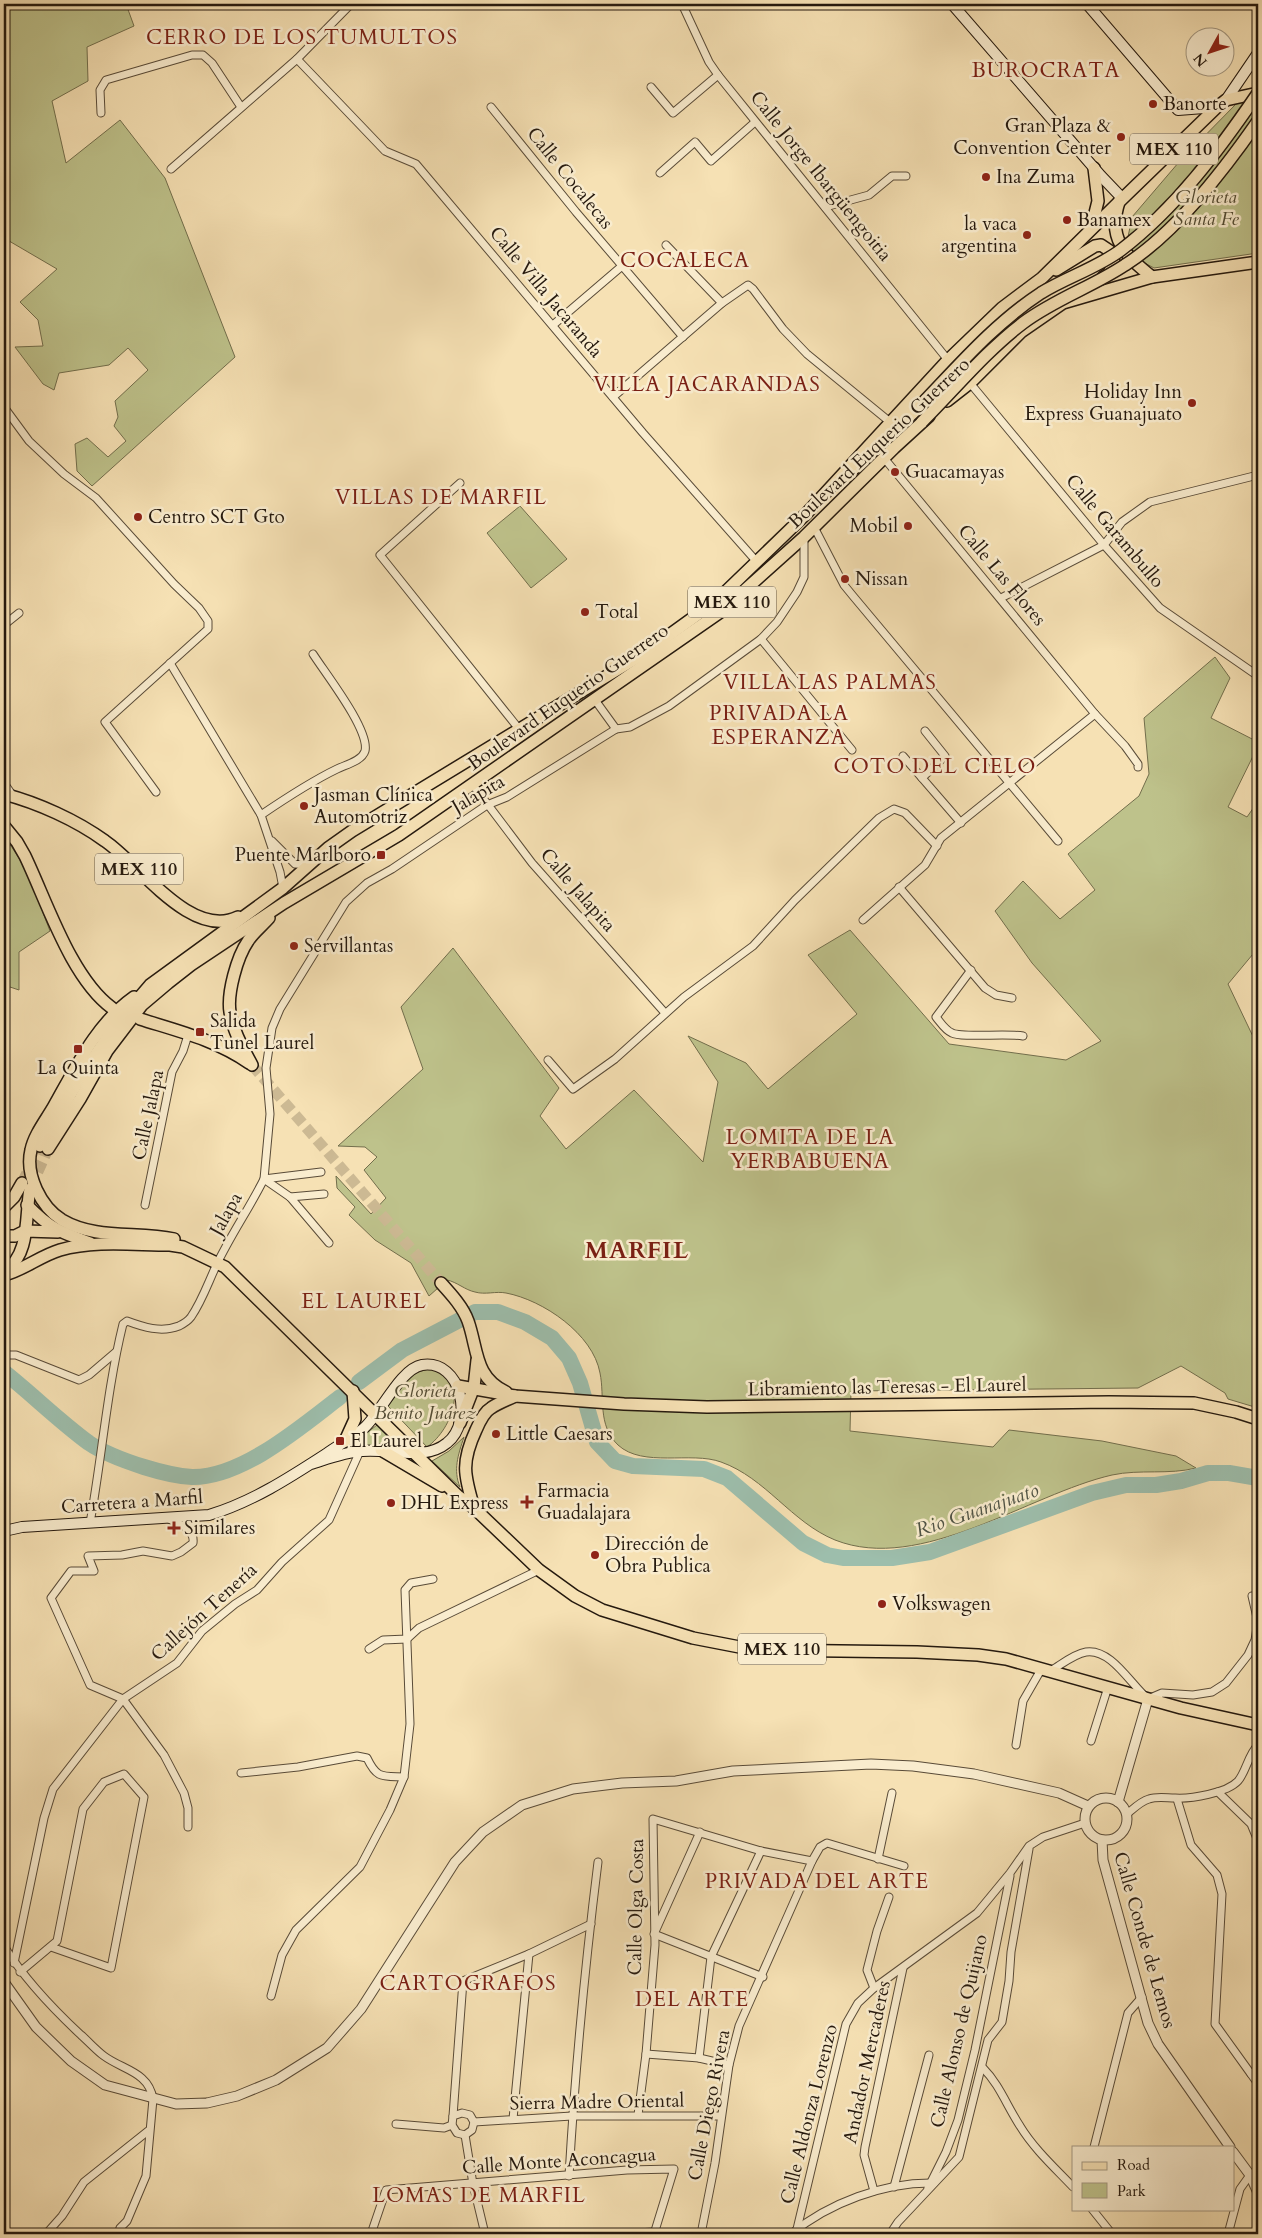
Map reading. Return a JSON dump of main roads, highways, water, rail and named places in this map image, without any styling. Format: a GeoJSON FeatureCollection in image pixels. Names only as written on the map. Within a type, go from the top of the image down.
{"type":"FeatureCollection","features":[{"type":"Feature","properties":{"kind":"main road"},"geometry":{"type":"LineString","coordinates":[[952,4],[1120,200],[1115,214],[1115,230],[1119,244],[1131,260],[1152,277]]}},
{"type":"Feature","properties":{"kind":"main road"},"geometry":{"type":"LineString","coordinates":[[1087,4],[1178,110],[1222,104],[1258,93]]}},
{"type":"Feature","properties":{"kind":"main road"},"geometry":{"type":"LineString","coordinates":[[1222,104],[1258,54]]}},
{"type":"Feature","properties":{"kind":"main road"},"geometry":{"type":"LineString","coordinates":[[844,474],[860,465],[989,334],[1013,313],[1042,293],[1120,250],[1160,216],[1212,158],[1258,93]]}},
{"type":"Feature","properties":{"kind":"main road","name":"MEX 110"},"geometry":{"type":"LineString","coordinates":[[8,796],[46,809],[104,840],[118,850],[176,905],[191,914],[203,919],[225,920],[235,918],[283,888],[328,848],[352,831],[643,654],[715,602],[844,474],[948,360],[1002,308],[1042,278],[1091,228],[1222,104]]}},
{"type":"Feature","properties":{"kind":"main road"},"geometry":{"type":"LineString","coordinates":[[922,422],[998,344],[1021,324],[1049,305],[1126,265],[1171,228],[1223,168],[1258,121]]}},
{"type":"Feature","properties":{"kind":"main road"},"geometry":{"type":"LineString","coordinates":[[1091,228],[1097,213],[1098,201],[1094,168]]}},
{"type":"Feature","properties":{"kind":"main road"},"geometry":{"type":"LineString","coordinates":[[1042,278],[1095,246],[1106,247],[1113,257],[1114,262],[1109,273],[1058,301],[1045,314]]}},
{"type":"Feature","properties":{"kind":"main road","name":"MEX 110"},"geometry":{"type":"LineString","coordinates":[[1152,277],[1258,262]]}},
{"type":"Feature","properties":{"kind":"main road","name":"Boulevard Euquerio Guerrero"},"geometry":{"type":"LineString","coordinates":[[263,902],[150,985],[115,1026],[85,1070],[44,1148],[80,1099],[107,1052],[142,1005],[191,965],[284,903],[392,840],[719,613],[804,537],[922,422],[970,383],[1021,332],[1045,314],[1063,303],[1152,277]]}},
{"type":"Feature","properties":{"kind":"main road"},"geometry":{"type":"LineString","coordinates":[[4,826],[25,856],[78,967],[94,991],[112,1008]]}},
{"type":"Feature","properties":{"kind":"main road"},"geometry":{"type":"LineString","coordinates":[[140,1019],[226,1048],[252,1065],[236,1032],[229,1010],[234,975],[240,956],[249,940],[284,903]]}},
{"type":"Feature","properties":{"kind":"main road"},"geometry":{"type":"LineString","coordinates":[[150,985],[111,1016],[78,1064],[31,1150],[30,1165],[33,1179],[44,1202],[52,1212],[74,1226],[125,1235],[171,1238],[187,1243],[220,1264]]}},
{"type":"Feature","properties":{"kind":"main road"},"geometry":{"type":"LineString","coordinates":[[4,1207],[26,1186],[25,1231],[18,1258],[4,1271]]}},
{"type":"Feature","properties":{"kind":"main road"},"geometry":{"type":"LineString","coordinates":[[27,1205],[42,1221],[58,1232]]}},
{"type":"Feature","properties":{"kind":"main road"},"geometry":{"type":"LineString","coordinates":[[4,1236],[15,1236],[25,1231],[58,1232],[96,1244]]}},
{"type":"Feature","properties":{"kind":"main road","name":"MEX 110"},"geometry":{"type":"LineString","coordinates":[[4,1276],[57,1251],[85,1244],[170,1245],[183,1247],[220,1264],[353,1391],[458,1496],[474,1508],[539,1570],[575,1596],[602,1610],[693,1638],[755,1650],[917,1652],[978,1655],[1047,1669],[1148,1699],[1258,1724]]}},
{"type":"Feature","properties":{"kind":"main road"},"geometry":{"type":"LineString","coordinates":[[441,1283],[460,1306],[468,1320],[477,1359],[486,1376],[502,1390],[515,1396]]}},
{"type":"Feature","properties":{"kind":"main road"},"geometry":{"type":"LineString","coordinates":[[415,1453],[430,1452],[448,1443],[460,1423],[474,1387],[477,1359]]}},
{"type":"Feature","properties":{"kind":"main road"},"geometry":{"type":"LineString","coordinates":[[377,1415],[411,1369],[434,1365],[444,1369],[453,1377],[458,1386],[460,1423]]}},
{"type":"Feature","properties":{"kind":"main road","name":"Libramiento las Teresas - El Laurel"},"geometry":{"type":"LineString","coordinates":[[458,1386],[474,1387],[515,1396],[624,1404],[707,1407],[1089,1402],[1194,1403],[1258,1419]]}},
{"type":"Feature","properties":{"kind":"main road"},"geometry":{"type":"LineString","coordinates":[[345,1441],[355,1418],[353,1391]]}},
{"type":"Feature","properties":{"kind":"main road"},"geometry":{"type":"LineString","coordinates":[[474,1508],[464,1473],[465,1458],[470,1443],[481,1419],[490,1408],[515,1396]]}},
{"type":"Feature","properties":{"kind":"main road","name":"Carretera a Marfil"},"geometry":{"type":"LineString","coordinates":[[4,1531],[22,1527],[209,1516],[229,1509],[281,1483],[363,1430],[377,1415]]}},
{"type":"Feature","properties":{"kind":"main road"},"geometry":{"type":"LineString","coordinates":[[381,1450],[458,1496]]}},
{"type":"Feature","properties":{"kind":"main road","name":"Carretera a Marfil"},"geometry":{"type":"LineString","coordinates":[[311,1464],[360,1451],[381,1450],[415,1453]]}},
{"type":"Feature","properties":{"kind":"waterway","name":"Rio Guanajuato"},"geometry":{"type":"LineString","coordinates":[[359,1382],[402,1350],[475,1312],[498,1312],[525,1322],[552,1338],[569,1358],[580,1383],[597,1442],[615,1461],[633,1466],[704,1469],[727,1478],[803,1543],[827,1555],[843,1558],[892,1558],[930,1552],[1092,1493],[1126,1485],[1156,1485],[1181,1481],[1208,1473],[1229,1473],[1258,1478]]}},
{"type":"Feature","properties":{"kind":"waterway"},"geometry":{"type":"LineString","coordinates":[[4,1372],[67,1426],[95,1447],[115,1457],[144,1467],[168,1474],[192,1477],[211,1475],[251,1460],[290,1435],[340,1397]]}},
{"type":"Feature","properties":{"kind":"tunnel"},"geometry":{"type":"LineString","coordinates":[[252,1065],[441,1283]]}},
{"type":"Feature","properties":{"kind":"tunnel"},"geometry":{"type":"LineString","coordinates":[[22,1183],[40,1146]]}},
{"type":"Feature","properties":{"kind":"tunnel"},"geometry":{"type":"LineString","coordinates":[[31,1187],[48,1149]]}},
{"type":"Feature","properties":{"kind":"place","name":"Banorte"},"geometry":{"type":"Point","coordinates":[1153,104]}},
{"type":"Feature","properties":{"kind":"place","name":"Gran Plaza & Convention Center"},"geometry":{"type":"Point","coordinates":[1121,137]}},
{"type":"Feature","properties":{"kind":"place","name":"Ina Zuma"},"geometry":{"type":"Point","coordinates":[986,177]}},
{"type":"Feature","properties":{"kind":"place","name":"Banamex"},"geometry":{"type":"Point","coordinates":[1067,220]}},
{"type":"Feature","properties":{"kind":"place","name":"la vaca argentina"},"geometry":{"type":"Point","coordinates":[1027,235]}},
{"type":"Feature","properties":{"kind":"place","name":"Holiday Inn Express Guanajuato"},"geometry":{"type":"Point","coordinates":[1192,403]}},
{"type":"Feature","properties":{"kind":"place","name":"Guacamayas"},"geometry":{"type":"Point","coordinates":[895,472]}},
{"type":"Feature","properties":{"kind":"place","name":"Centro SCT Gto"},"geometry":{"type":"Point","coordinates":[138,517]}},
{"type":"Feature","properties":{"kind":"place","name":"Mobil"},"geometry":{"type":"Point","coordinates":[908,526]}},
{"type":"Feature","properties":{"kind":"place","name":"Nissan"},"geometry":{"type":"Point","coordinates":[845,579]}},
{"type":"Feature","properties":{"kind":"place","name":"Total"},"geometry":{"type":"Point","coordinates":[585,612]}},
{"type":"Feature","properties":{"kind":"place","name":"Jasman Clínica Automotriz"},"geometry":{"type":"Point","coordinates":[304,806]}},
{"type":"Feature","properties":{"kind":"place","name":"Puente Marlboro"},"geometry":{"type":"Point","coordinates":[381,855]}},
{"type":"Feature","properties":{"kind":"place","name":"Servillantas"},"geometry":{"type":"Point","coordinates":[294,946]}},
{"type":"Feature","properties":{"kind":"place","name":"Salida Tunel Laurel"},"geometry":{"type":"Point","coordinates":[200,1032]}},
{"type":"Feature","properties":{"kind":"place","name":"La Quinta"},"geometry":{"type":"Point","coordinates":[78,1049]}},
{"type":"Feature","properties":{"kind":"place","name":"Little Caesars"},"geometry":{"type":"Point","coordinates":[496,1434]}},
{"type":"Feature","properties":{"kind":"place","name":"El Laurel"},"geometry":{"type":"Point","coordinates":[340,1441]}},
{"type":"Feature","properties":{"kind":"place","name":"Farmacia Guadalajara"},"geometry":{"type":"Point","coordinates":[527,1502]}},
{"type":"Feature","properties":{"kind":"place","name":"DHL Express"},"geometry":{"type":"Point","coordinates":[391,1503]}},
{"type":"Feature","properties":{"kind":"place","name":"Similares"},"geometry":{"type":"Point","coordinates":[174,1528]}},
{"type":"Feature","properties":{"kind":"place","name":"Dirección de Obra Publica"},"geometry":{"type":"Point","coordinates":[595,1555]}},
{"type":"Feature","properties":{"kind":"place","name":"Volkswagen"},"geometry":{"type":"Point","coordinates":[882,1604]}},
{"type":"Feature","properties":{"kind":"district","name":"CERRO DE LOS TUMULTOS"},"geometry":{"type":"Point","coordinates":[302,37]}},
{"type":"Feature","properties":{"kind":"district","name":"BUROCRATA"},"geometry":{"type":"Point","coordinates":[1046,70]}},
{"type":"Feature","properties":{"kind":"district","name":"COCALECA"},"geometry":{"type":"Point","coordinates":[685,260]}},
{"type":"Feature","properties":{"kind":"district","name":"VILLA JACARANDAS"},"geometry":{"type":"Point","coordinates":[707,384]}},
{"type":"Feature","properties":{"kind":"district","name":"VILLAS DE MARFIL"},"geometry":{"type":"Point","coordinates":[441,497]}},
{"type":"Feature","properties":{"kind":"district","name":"VILLA LAS PALMAS"},"geometry":{"type":"Point","coordinates":[830,682]}},
{"type":"Feature","properties":{"kind":"district","name":"PRIVADA LA ESPERANZA"},"geometry":{"type":"Point","coordinates":[779,725]}},
{"type":"Feature","properties":{"kind":"district","name":"COTO DEL CIELO"},"geometry":{"type":"Point","coordinates":[935,766]}},
{"type":"Feature","properties":{"kind":"district","name":"LOMITA DE LA YERBABUENA"},"geometry":{"type":"Point","coordinates":[810,1149]}},
{"type":"Feature","properties":{"kind":"district","name":"MARFIL"},"geometry":{"type":"Point","coordinates":[637,1250]}},
{"type":"Feature","properties":{"kind":"district","name":"EL LAUREL"},"geometry":{"type":"Point","coordinates":[364,1301]}},
{"type":"Feature","properties":{"kind":"district","name":"PRIVADA DEL ARTE"},"geometry":{"type":"Point","coordinates":[817,1881]}},
{"type":"Feature","properties":{"kind":"district","name":"CARTOGRAFOS"},"geometry":{"type":"Point","coordinates":[468,1983]}},
{"type":"Feature","properties":{"kind":"district","name":"DEL ARTE"},"geometry":{"type":"Point","coordinates":[692,1999]}},
{"type":"Feature","properties":{"kind":"district","name":"LOMAS DE MARFIL"},"geometry":{"type":"Point","coordinates":[479,2195]}},
{"type":"Feature","properties":{"kind":"park label","name":"Glorieta Santa Fe"},"geometry":{"type":"Point","coordinates":[1206,208]}},
{"type":"Feature","properties":{"kind":"park label","name":"Glorieta Benito Juárez"},"geometry":{"type":"Point","coordinates":[425,1402]}}]}
